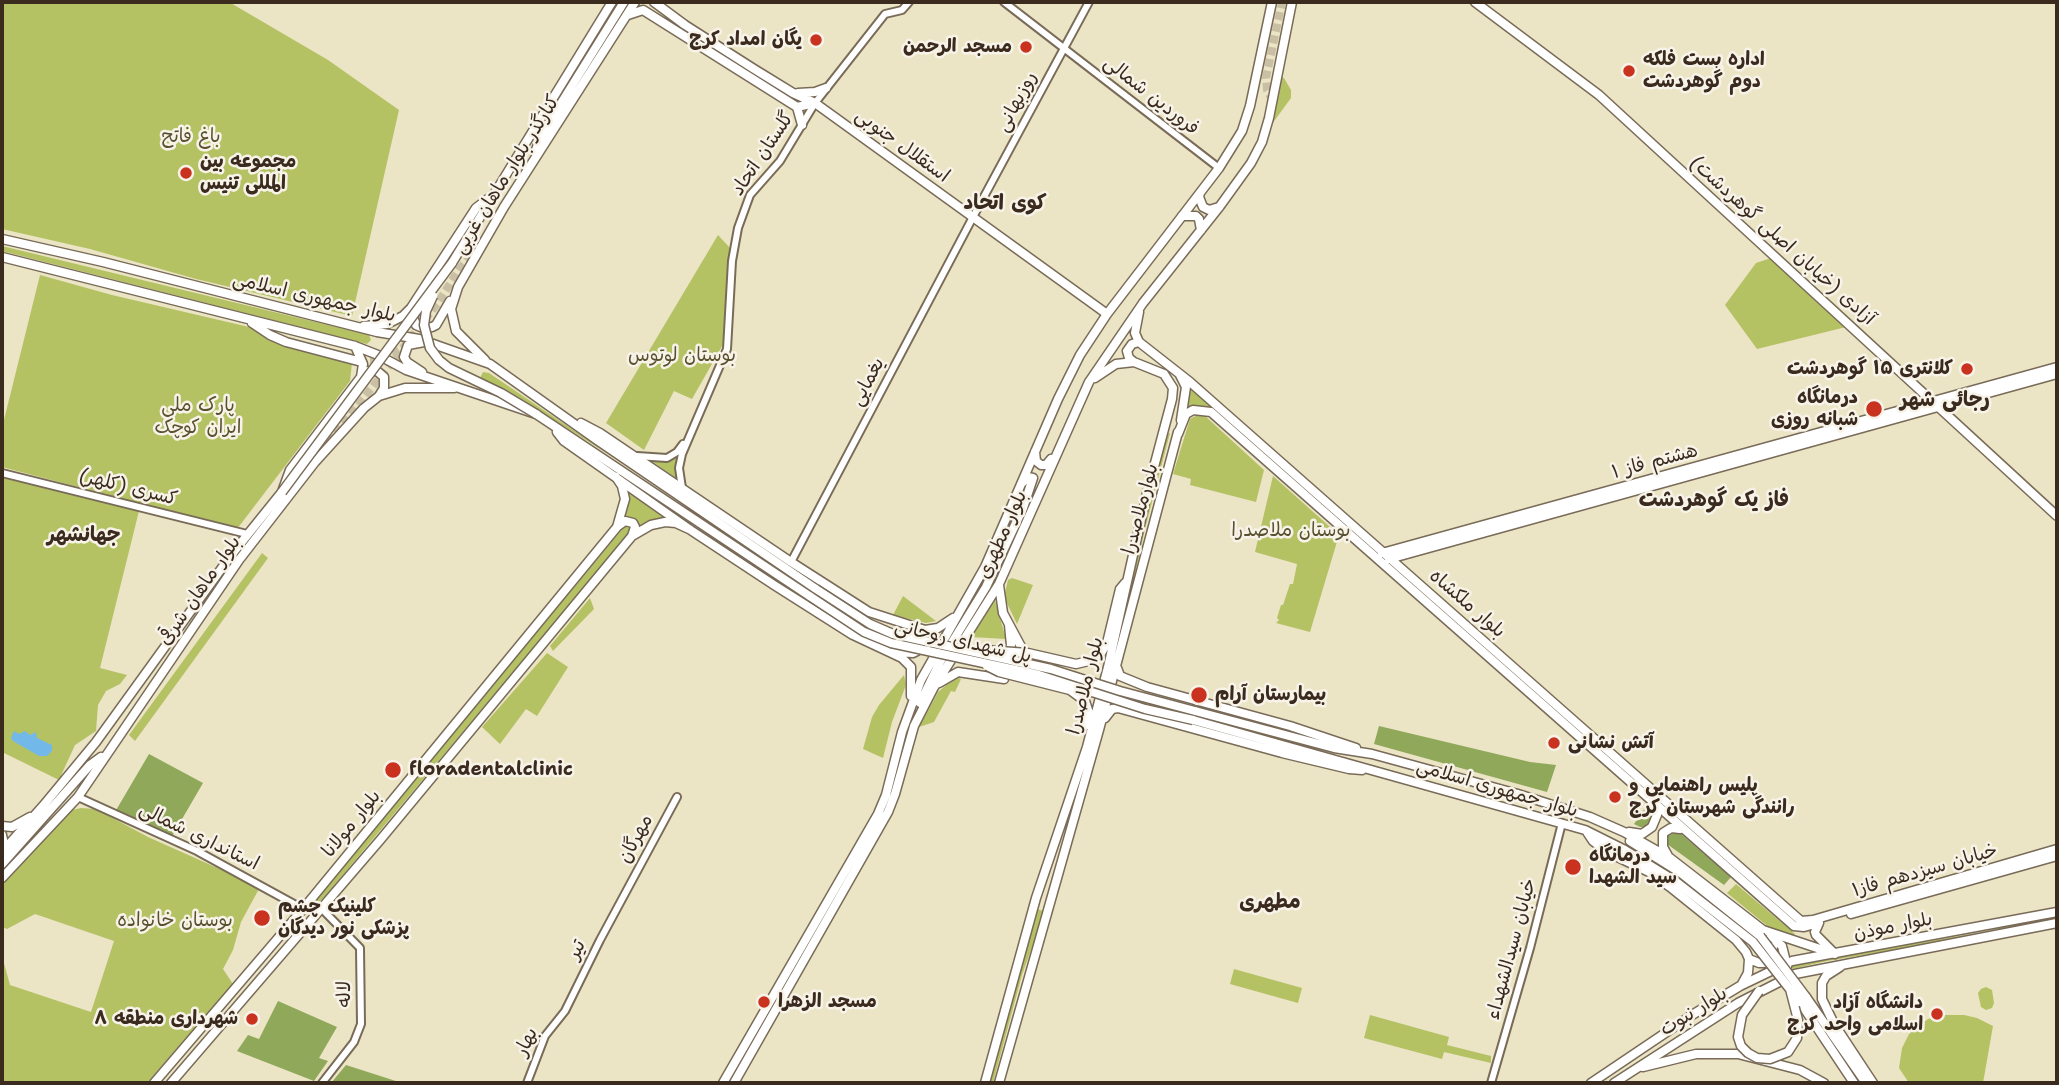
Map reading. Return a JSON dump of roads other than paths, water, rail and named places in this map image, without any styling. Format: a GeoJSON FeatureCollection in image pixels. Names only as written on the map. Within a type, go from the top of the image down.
{"type":"FeatureCollection","features":[{"type":"Feature","properties":{"kind":"main road"},"geometry":{"type":"LineString","coordinates":[[536,414],[501,393],[449,368],[439,360],[430,348],[426,336],[426,311],[606,6],[612,2]]}},
{"type":"Feature","properties":{"kind":"main road"},"geometry":{"type":"LineString","coordinates":[[527,173],[542,134],[624,2]]}},
{"type":"Feature","properties":{"kind":"main road"},"geometry":{"type":"LineString","coordinates":[[619,28],[629,2]]}},
{"type":"Feature","properties":{"kind":"main road","name":"کنارگذر بلوار ماهان غربی"},"geometry":{"type":"LineString","coordinates":[[490,364],[456,331],[451,309],[458,287],[481,245],[635,2]]}},
{"type":"Feature","properties":{"kind":"main road","name":"استقلال جنوبی"},"geometry":{"type":"LineString","coordinates":[[654,2],[685,25],[793,93],[815,103],[1107,314]]}},
{"type":"Feature","properties":{"kind":"main road","name":"بلوار مطهری"},"geometry":{"type":"LineString","coordinates":[[723,1083],[878,814],[886,795],[911,701],[930,660],[985,567],[1069,376],[1107,314],[1219,168],[1242,131],[1250,106],[1272,2]]}},
{"type":"Feature","properties":{"kind":"main road","name":"بلوار مطهری"},"geometry":{"type":"LineString","coordinates":[[734,1083],[888,812],[914,726],[934,687],[999,584],[1090,383],[1143,303],[1220,206],[1251,163],[1262,142],[1273,101],[1292,2]]}},
{"type":"Feature","properties":{"kind":"main road","name":"آزادی (خیابان اصلی گوهردشت)"},"geometry":{"type":"LineString","coordinates":[[1475,2],[1599,95],[2057,516]]}},
{"type":"Feature","properties":{"kind":"main road"},"geometry":{"type":"LineString","coordinates":[[628,15],[645,6],[797,107],[802,125]]}},
{"type":"Feature","properties":{"kind":"main road"},"geometry":{"type":"LineString","coordinates":[[793,93],[815,92],[826,88]]}},
{"type":"Feature","properties":{"kind":"main road"},"geometry":{"type":"LineString","coordinates":[[797,107],[815,103]]}},
{"type":"Feature","properties":{"kind":"main road"},"geometry":{"type":"LineString","coordinates":[[1202,190],[1199,197],[1203,207],[1209,209],[1220,206]]}},
{"type":"Feature","properties":{"kind":"main road"},"geometry":{"type":"LineString","coordinates":[[351,326],[379,326],[396,320],[411,309],[476,208],[496,193]]}},
{"type":"Feature","properties":{"kind":"main road"},"geometry":{"type":"LineString","coordinates":[[1182,216],[1196,216],[1201,230]]}},
{"type":"Feature","properties":{"kind":"main road","name":"بلوار جمهوری اسلامی"},"geometry":{"type":"LineString","coordinates":[[2,239],[103,262],[351,326],[447,347],[490,364],[597,440]]}},
{"type":"Feature","properties":{"kind":"main road","name":"بلوار جمهوری اسلامی"},"geometry":{"type":"LineString","coordinates":[[2,257],[365,349],[397,366],[536,414],[591,451]]}},
{"type":"Feature","properties":{"kind":"main road"},"geometry":{"type":"LineString","coordinates":[[282,492],[452,263]]}},
{"type":"Feature","properties":{"kind":"main road"},"geometry":{"type":"LineString","coordinates":[[420,296],[414,322],[420,327],[432,327],[440,320],[458,287]]}},
{"type":"Feature","properties":{"kind":"main road"},"geometry":{"type":"LineString","coordinates":[[1134,362],[1127,351],[1132,344],[1139,342],[1135,332],[1136,321],[1143,303]]}},
{"type":"Feature","properties":{"kind":"main road"},"geometry":{"type":"LineString","coordinates":[[246,320],[286,342],[358,361]]}},
{"type":"Feature","properties":{"kind":"main road"},"geometry":{"type":"LineString","coordinates":[[365,349],[382,351],[387,347],[386,339],[377,332]]}},
{"type":"Feature","properties":{"kind":"main road"},"geometry":{"type":"LineString","coordinates":[[431,378],[407,362],[404,351],[408,345],[419,342],[447,347]]}},
{"type":"Feature","properties":{"kind":"main road","name":"بلوار ملکشاه"},"geometry":{"type":"LineString","coordinates":[[1139,342],[1178,372],[1382,557]]}},
{"type":"Feature","properties":{"kind":"main road"},"geometry":{"type":"LineString","coordinates":[[355,346],[363,365],[358,382]]}},
{"type":"Feature","properties":{"kind":"main road"},"geometry":{"type":"LineString","coordinates":[[1090,383],[1116,364],[1134,362]]}},
{"type":"Feature","properties":{"kind":"main road","name":"بلوار ملاصدرا"},"geometry":{"type":"LineString","coordinates":[[985,1083],[1036,898],[1087,747],[1172,399],[1173,388],[1164,374],[1134,362]]}},
{"type":"Feature","properties":{"kind":"main road"},"geometry":{"type":"LineString","coordinates":[[1937,404],[2057,367]]}},
{"type":"Feature","properties":{"kind":"main road"},"geometry":{"type":"LineString","coordinates":[[358,382],[367,371],[381,373],[385,383],[379,396]]}},
{"type":"Feature","properties":{"kind":"main road","name":"بلوارملاصدرا"},"geometry":{"type":"LineString","coordinates":[[1119,655],[1178,434],[1186,387],[1178,372]]}},
{"type":"Feature","properties":{"kind":"main road"},"geometry":{"type":"LineString","coordinates":[[2015,382],[2057,374]]}},
{"type":"Feature","properties":{"kind":"main road","name":"بلوار ماهان شرقی"},"geometry":{"type":"LineString","coordinates":[[2,878],[43,806],[96,741],[247,534],[282,492],[290,470],[358,382]]}},
{"type":"Feature","properties":{"kind":"main road","name":"بلوار ماهان شرقی"},"geometry":{"type":"LineString","coordinates":[[2,850],[25,841],[78,797],[239,560],[315,462],[364,408],[379,396],[397,390],[413,387],[463,388]]}},
{"type":"Feature","properties":{"kind":"main road","name":"هشتم فاز ۱"},"geometry":{"type":"LineString","coordinates":[[1382,557],[1743,461],[1937,404]]}},
{"type":"Feature","properties":{"kind":"main road","name":"هشتم فاز ۱"},"geometry":{"type":"LineString","coordinates":[[1382,557],[1937,404]]}},
{"type":"Feature","properties":{"kind":"main road","name":"بلوار ملکشاه"},"geometry":{"type":"LineString","coordinates":[[1178,434],[1186,414],[1193,410],[1210,412],[1382,557],[1801,921]]}},
{"type":"Feature","properties":{"kind":"main road"},"geometry":{"type":"LineString","coordinates":[[561,412],[600,433],[856,605],[921,634],[919,648],[913,653],[890,652]]}},
{"type":"Feature","properties":{"kind":"main road"},"geometry":{"type":"LineString","coordinates":[[1158,449],[1168,425],[1175,425],[1178,434]]}},
{"type":"Feature","properties":{"kind":"main road"},"geometry":{"type":"LineString","coordinates":[[553,426],[565,441],[689,528],[853,635],[902,658],[911,667],[911,701]]}},
{"type":"Feature","properties":{"kind":"main road","name":"پل شهدای روحانی"},"geometry":{"type":"LineString","coordinates":[[597,440],[870,624],[893,634],[1065,682],[1145,709],[1332,752]]}},
{"type":"Feature","properties":{"kind":"main road","name":"پل شهدای روحانی"},"geometry":{"type":"LineString","coordinates":[[591,451],[864,632],[891,643],[974,656]]}},
{"type":"Feature","properties":{"kind":"main road"},"geometry":{"type":"LineString","coordinates":[[1035,452],[1037,461],[1043,465],[1048,463],[1057,451]]}},
{"type":"Feature","properties":{"kind":"main road","name":"بلوار مولانا"},"geometry":{"type":"LineString","coordinates":[[154,1083],[303,909],[617,527],[625,499],[622,486],[616,477]]}},
{"type":"Feature","properties":{"kind":"main road"},"geometry":{"type":"LineString","coordinates":[[914,726],[917,709],[929,685],[986,587],[1034,482],[1033,478],[1028,477],[1022,484]]}},
{"type":"Feature","properties":{"kind":"main road"},"geometry":{"type":"LineString","coordinates":[[617,527],[625,521],[633,523],[635,527],[632,536]]}},
{"type":"Feature","properties":{"kind":"main road","name":"بلوار مولانا"},"geometry":{"type":"LineString","coordinates":[[174,1080],[584,597],[632,536],[651,525],[665,523],[676,523],[689,528]]}},
{"type":"Feature","properties":{"kind":"main road"},"geometry":{"type":"LineString","coordinates":[[974,656],[1000,650],[1028,653],[1076,664],[1093,660],[1100,655],[1107,643],[1120,590],[1127,580]]}},
{"type":"Feature","properties":{"kind":"main road"},"geometry":{"type":"LineString","coordinates":[[999,584],[1000,601],[1009,625],[1045,690]]}},
{"type":"Feature","properties":{"kind":"main road"},"geometry":{"type":"LineString","coordinates":[[904,625],[932,630],[951,620],[962,608]]}},
{"type":"Feature","properties":{"kind":"main road"},"geometry":{"type":"LineString","coordinates":[[934,687],[958,672],[1004,678],[1011,645],[1009,625]]}},
{"type":"Feature","properties":{"kind":"main road"},"geometry":{"type":"LineString","coordinates":[[1119,655],[1117,668],[1120,676],[1147,687],[1317,734],[1372,754]]}},
{"type":"Feature","properties":{"kind":"main road","name":"بلوار ملاصدرا"},"geometry":{"type":"LineString","coordinates":[[999,1083],[1119,655]]}},
{"type":"Feature","properties":{"kind":"main road"},"geometry":{"type":"LineString","coordinates":[[974,656],[999,672],[1070,690],[1085,701],[1089,712],[1087,747]]}},
{"type":"Feature","properties":{"kind":"main road"},"geometry":{"type":"LineString","coordinates":[[1139,713],[1130,706],[1131,693],[1137,687],[1147,687]]}},
{"type":"Feature","properties":{"kind":"main road"},"geometry":{"type":"LineString","coordinates":[[1099,730],[1112,709],[1139,713],[1295,757],[1349,769],[1372,770]]}},
{"type":"Feature","properties":{"kind":"main road","name":"بلوار ملکشاه"},"geometry":{"type":"LineString","coordinates":[[1603,751],[1651,801],[1794,926],[1804,927],[1819,923]]}},
{"type":"Feature","properties":{"kind":"main road","name":"بلوار جمهوری اسلامی"},"geometry":{"type":"LineString","coordinates":[[1332,752],[1372,754],[1530,798],[1594,819],[1624,832],[1670,858],[1731,904],[1759,936]]}},
{"type":"Feature","properties":{"kind":"main road","name":"بلوار جمهوری اسلامی"},"geometry":{"type":"LineString","coordinates":[[1332,752],[1372,770],[1586,830],[1592,841],[1609,853],[1649,872],[1670,887],[1735,940],[1749,959]]}},
{"type":"Feature","properties":{"kind":"main road"},"geometry":{"type":"LineString","coordinates":[[2,864],[90,765],[106,753]]}},
{"type":"Feature","properties":{"kind":"main road"},"geometry":{"type":"LineString","coordinates":[[1526,813],[1533,806],[1530,798]]}},
{"type":"Feature","properties":{"kind":"main road"},"geometry":{"type":"LineString","coordinates":[[1624,832],[1642,834],[1652,827],[1657,815],[1651,801]]}},
{"type":"Feature","properties":{"kind":"main road"},"geometry":{"type":"LineString","coordinates":[[2,828],[23,822],[43,806]]}},
{"type":"Feature","properties":{"kind":"main road"},"geometry":{"type":"LineString","coordinates":[[1594,819],[1681,873],[1759,936],[1772,942],[1772,954],[1764,962],[1749,959],[1748,973],[1740,986]]}},
{"type":"Feature","properties":{"kind":"main road"},"geometry":{"type":"LineString","coordinates":[[1670,858],[1663,847],[1663,833],[1673,827],[1684,831]]}},
{"type":"Feature","properties":{"kind":"main road"},"geometry":{"type":"LineString","coordinates":[[1586,830],[1623,849],[1759,936],[1782,947],[1787,963],[1784,979]]}},
{"type":"Feature","properties":{"kind":"main road"},"geometry":{"type":"LineString","coordinates":[[2,835],[2,850]]}},
{"type":"Feature","properties":{"kind":"main road","name":"خیابان سیزدهم فاز۱"},"geometry":{"type":"LineString","coordinates":[[1801,921],[1813,920],[2057,849]]}},
{"type":"Feature","properties":{"kind":"main road","name":"خیابان سیزدهم فاز۱"},"geometry":{"type":"LineString","coordinates":[[1819,923],[2057,856]]}},
{"type":"Feature","properties":{"kind":"main road"},"geometry":{"type":"LineString","coordinates":[[1036,898],[1042,908],[1051,902]]}},
{"type":"Feature","properties":{"kind":"main road","name":"بلوار موذن"},"geometry":{"type":"LineString","coordinates":[[1740,986],[1787,963],[2057,912]]}},
{"type":"Feature","properties":{"kind":"main road"},"geometry":{"type":"LineString","coordinates":[[1819,923],[1816,935],[1835,954]]}},
{"type":"Feature","properties":{"kind":"main road","name":"بلوار موذن"},"geometry":{"type":"LineString","coordinates":[[1795,974],[2057,923]]}},
{"type":"Feature","properties":{"kind":"main road"},"geometry":{"type":"LineString","coordinates":[[1759,936],[1835,954]]}},
{"type":"Feature","properties":{"kind":"main road"},"geometry":{"type":"LineString","coordinates":[[1759,936],[1790,989],[1798,1020],[1797,1038],[1787,1052],[1770,1059],[1757,1058],[1748,1052],[1741,1046],[1738,1037],[1742,1016],[1759,991]]}},
{"type":"Feature","properties":{"kind":"main road"},"geometry":{"type":"LineString","coordinates":[[1759,936],[1866,1083]]}},
{"type":"Feature","properties":{"kind":"main road"},"geometry":{"type":"LineString","coordinates":[[1844,964],[1826,976],[1822,983],[1822,999],[1834,1024],[1873,1083]]}},
{"type":"Feature","properties":{"kind":"main road","name":"بلوار نبوت"},"geometry":{"type":"LineString","coordinates":[[1614,1083],[1759,991],[1795,974]]}},
{"type":"Feature","properties":{"kind":"main road","name":"بلوار نبوت"},"geometry":{"type":"LineString","coordinates":[[1591,1083],[1740,986]]}},
{"type":"Feature","properties":{"kind":"main road"},"geometry":{"type":"LineString","coordinates":[[1790,989],[1803,1000],[1854,1083]]}},
{"type":"Feature","properties":{"kind":"main road"},"geometry":{"type":"LineString","coordinates":[[1633,1070],[1696,1054],[1738,1054],[1800,1070],[1824,1083]]}},
{"type":"Feature","properties":{"kind":"main road"},"geometry":{"type":"LineString","coordinates":[[166,1069],[166,1077],[174,1080]]}},
{"type":"Feature","properties":{"kind":"street","name":"گلستان اتحاد"},"geometry":{"type":"LineString","coordinates":[[682,490],[679,468],[687,440],[727,349],[732,261],[750,195],[780,161],[815,103],[885,14],[902,10],[909,2]]}},
{"type":"Feature","properties":{"kind":"street","name":"فروردین شمالی"},"geometry":{"type":"LineString","coordinates":[[1004,2],[1219,168]]}},
{"type":"Feature","properties":{"kind":"street","name":"روزبهانی"},"geometry":{"type":"LineString","coordinates":[[973,217],[1089,2]]}},
{"type":"Feature","properties":{"kind":"street","name":"یغمایی"},"geometry":{"type":"LineString","coordinates":[[790,562],[973,217]]}},
{"type":"Feature","properties":{"kind":"street"},"geometry":{"type":"LineString","coordinates":[[632,455],[667,458],[677,452],[687,440]]}},
{"type":"Feature","properties":{"kind":"street","name":"کسری (کلهر)"},"geometry":{"type":"LineString","coordinates":[[2,473],[247,534]]}},
{"type":"Feature","properties":{"kind":"street","name":"استانداری شمالی"},"geometry":{"type":"LineString","coordinates":[[78,797],[197,851],[303,909]]}},
{"type":"Feature","properties":{"kind":"street","name":"مهرگان"},"geometry":{"type":"LineString","coordinates":[[624,896],[677,797]]}},
{"type":"Feature","properties":{"kind":"street","name":"خیابان سیدالشهداء"},"geometry":{"type":"LineString","coordinates":[[1491,1083],[1562,823]]}},
{"type":"Feature","properties":{"kind":"street"},"geometry":{"type":"LineString","coordinates":[[2,828],[25,841]]}},
{"type":"Feature","properties":{"kind":"street","name":"تیر"},"geometry":{"type":"LineString","coordinates":[[560,1018],[624,896]]}},
{"type":"Feature","properties":{"kind":"street","name":"لاله"},"geometry":{"type":"LineString","coordinates":[[321,908],[360,948],[360,1028],[354,1042],[322,1083]]}},
{"type":"Feature","properties":{"kind":"street","name":"بهار"},"geometry":{"type":"LineString","coordinates":[[527,1083],[545,1035],[560,1018]]}},
{"type":"Feature","properties":{"kind":"water"},"geometry":{"type":"Polygon","coordinates":[[[14,731],[19,734],[25,731],[30,735],[36,732],[37,738],[52,745],[52,751],[47,756],[39,756],[13,741],[11,738],[14,731]]]}},
{"type":"Feature","properties":{"kind":"tunnel"},"geometry":{"type":"LineString","coordinates":[[1273,101],[1267,90],[1266,78],[1282,2]]}},
{"type":"Feature","properties":{"kind":"tunnel"},"geometry":{"type":"LineString","coordinates":[[329,443],[437,304],[460,268],[479,248]]}},
{"type":"Feature","properties":{"kind":"tunnel"},"geometry":{"type":"LineString","coordinates":[[358,361],[375,361],[399,351]]}},
{"type":"Feature","properties":{"kind":"place","name":"یگان امداد کرج"},"geometry":{"type":"Point","coordinates":[816,40]}},
{"type":"Feature","properties":{"kind":"place","name":"مسجد الرحمن"},"geometry":{"type":"Point","coordinates":[1026,47]}},
{"type":"Feature","properties":{"kind":"place","name":"اداره پست فلکه دوم گوهردشت"},"geometry":{"type":"Point","coordinates":[1629,71]}},
{"type":"Feature","properties":{"kind":"place","name":"مجموعه بین المللی تنیس"},"geometry":{"type":"Point","coordinates":[186,173]}},
{"type":"Feature","properties":{"kind":"place","name":"کلانتری ۱۵ گوهردشت"},"geometry":{"type":"Point","coordinates":[1967,369]}},
{"type":"Feature","properties":{"kind":"place","name":"درمانگاه شبانه روزی"},"geometry":{"type":"Point","coordinates":[1874,409]}},
{"type":"Feature","properties":{"kind":"place","name":"بیمارستان آرام"},"geometry":{"type":"Point","coordinates":[1199,695]}},
{"type":"Feature","properties":{"kind":"place","name":"آتش نشانی"},"geometry":{"type":"Point","coordinates":[1554,743]}},
{"type":"Feature","properties":{"kind":"place","name":"floradentalclinic"},"geometry":{"type":"Point","coordinates":[393,770]}},
{"type":"Feature","properties":{"kind":"place","name":"پلیس راهنمایی و رانندگی شهرستان کرج"},"geometry":{"type":"Point","coordinates":[1615,797]}},
{"type":"Feature","properties":{"kind":"place","name":"درمانگاه سید الشهدا"},"geometry":{"type":"Point","coordinates":[1573,867]}},
{"type":"Feature","properties":{"kind":"place","name":"کلینیک چشم پزشکی نور دیدگان"},"geometry":{"type":"Point","coordinates":[262,918]}},
{"type":"Feature","properties":{"kind":"place","name":"مسجد الزهرا"},"geometry":{"type":"Point","coordinates":[764,1002]}},
{"type":"Feature","properties":{"kind":"place","name":"دانشگاه آزاد اسلامی واحد کرج"},"geometry":{"type":"Point","coordinates":[1937,1014]}},
{"type":"Feature","properties":{"kind":"place","name":"شهرداری منطقه ۸"},"geometry":{"type":"Point","coordinates":[252,1019]}},
{"type":"Feature","properties":{"kind":"district","name":"کوی اتحاد"},"geometry":{"type":"Point","coordinates":[1005,204]}},
{"type":"Feature","properties":{"kind":"district","name":"رجائی شهر"},"geometry":{"type":"Point","coordinates":[1945,401]}},
{"type":"Feature","properties":{"kind":"district","name":"فاز یک گوهردشت"},"geometry":{"type":"Point","coordinates":[1714,501]}},
{"type":"Feature","properties":{"kind":"district","name":"جهانشهر"},"geometry":{"type":"Point","coordinates":[84,536]}},
{"type":"Feature","properties":{"kind":"district","name":"مطهری"},"geometry":{"type":"Point","coordinates":[1270,903]}},
{"type":"Feature","properties":{"kind":"park label","name":"باغ فاتح"},"geometry":{"type":"Point","coordinates":[191,137]}},
{"type":"Feature","properties":{"kind":"park label","name":"بوستان لوتوس"},"geometry":{"type":"Point","coordinates":[682,356]}},
{"type":"Feature","properties":{"kind":"park label","name":"پارک ملی ایران کوچک"},"geometry":{"type":"Point","coordinates":[198,417]}},
{"type":"Feature","properties":{"kind":"park label","name":"بوستان ملاصدرا"},"geometry":{"type":"Point","coordinates":[1291,531]}},
{"type":"Feature","properties":{"kind":"park label","name":"بوستان خانواده"},"geometry":{"type":"Point","coordinates":[175,921]}}]}
